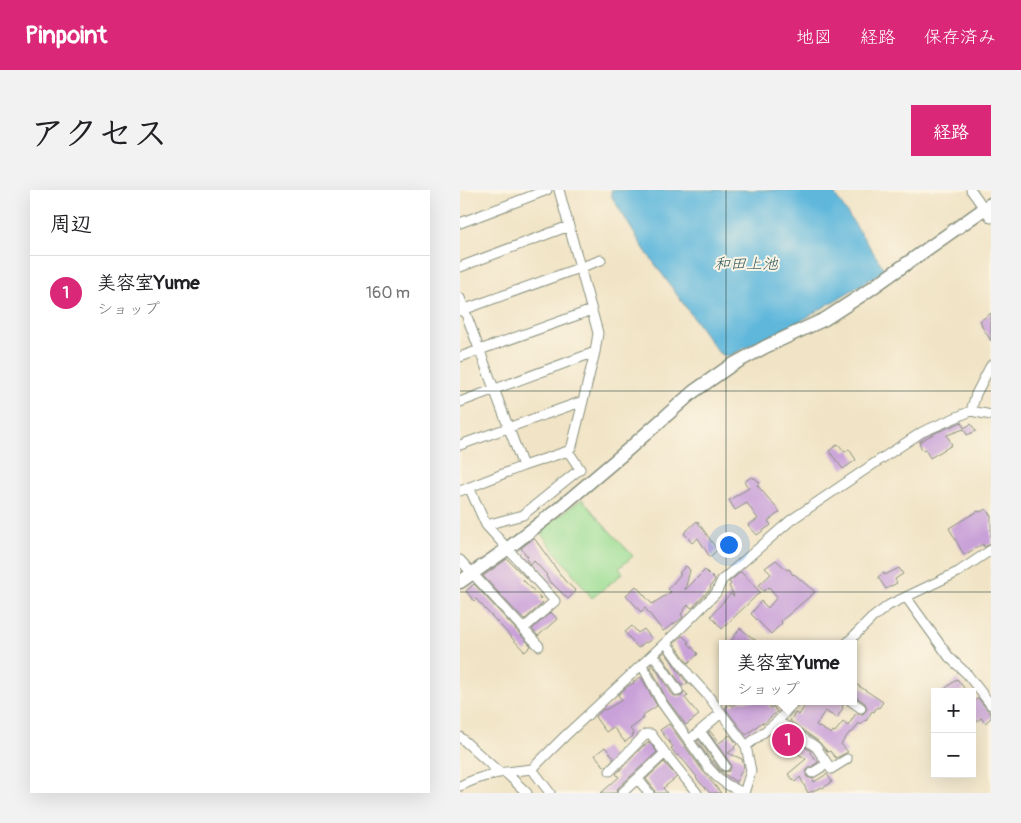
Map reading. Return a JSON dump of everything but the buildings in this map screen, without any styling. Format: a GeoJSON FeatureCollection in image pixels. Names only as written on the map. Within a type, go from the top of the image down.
{"type":"FeatureCollection","features":[{"type":"Feature","properties":{"kind":"street"},"geometry":{"type":"LineString","coordinates":[[460,223],[547,190]]}},
{"type":"Feature","properties":{"kind":"street"},"geometry":{"type":"LineString","coordinates":[[523,629],[554,601],[486,525],[464,489],[568,451],[572,446],[598,333],[559,190]]}},
{"type":"Feature","properties":{"kind":"street"},"geometry":{"type":"LineString","coordinates":[[460,582],[507,549],[579,491],[693,392],[730,366],[765,347],[825,319],[989,210],[970,190]]}},
{"type":"Feature","properties":{"kind":"street"},"geometry":{"type":"LineString","coordinates":[[460,267],[569,226]]}},
{"type":"Feature","properties":{"kind":"street"},"geometry":{"type":"LineString","coordinates":[[462,311],[600,260]]}},
{"type":"Feature","properties":{"kind":"street"},"geometry":{"type":"LineString","coordinates":[[460,298],[462,311],[479,350],[523,466]]}},
{"type":"Feature","properties":{"kind":"street"},"geometry":{"type":"LineString","coordinates":[[460,357],[592,310]]}},
{"type":"Feature","properties":{"kind":"street"},"geometry":{"type":"LineString","coordinates":[[460,402],[595,352]]}},
{"type":"Feature","properties":{"kind":"street"},"geometry":{"type":"LineString","coordinates":[[971,411],[976,394],[991,365]]}},
{"type":"Feature","properties":{"kind":"street"},"geometry":{"type":"LineString","coordinates":[[460,445],[583,401]]}},
{"type":"Feature","properties":{"kind":"street"},"geometry":{"type":"LineString","coordinates":[[460,786],[474,779],[502,772],[532,769],[716,593],[722,580],[791,520],[922,432],[971,411],[991,415]]}},
{"type":"Feature","properties":{"kind":"street"},"geometry":{"type":"LineString","coordinates":[[486,525],[523,515],[580,469],[568,451]]}},
{"type":"Feature","properties":{"kind":"street"},"geometry":{"type":"LineString","coordinates":[[850,640],[872,618],[890,605],[958,572],[991,550]]}},
{"type":"Feature","properties":{"kind":"street"},"geometry":{"type":"LineString","coordinates":[[460,560],[539,646]]}},
{"type":"Feature","properties":{"kind":"street"},"geometry":{"type":"LineString","coordinates":[[906,597],[949,657],[967,674],[991,705]]}},
{"type":"Feature","properties":{"kind":"street"},"geometry":{"type":"LineString","coordinates":[[642,665],[662,703],[707,766],[716,776],[744,793],[751,771],[746,746],[709,696],[689,675],[666,642]]}},
{"type":"Feature","properties":{"kind":"street"},"geometry":{"type":"LineString","coordinates":[[653,654],[678,691]]}},
{"type":"Feature","properties":{"kind":"street"},"geometry":{"type":"LineString","coordinates":[[746,746],[778,721],[792,705]]}},
{"type":"Feature","properties":{"kind":"street"},"geometry":{"type":"LineString","coordinates":[[857,705],[861,708]]}},
{"type":"Feature","properties":{"kind":"street"},"geometry":{"type":"LineString","coordinates":[[721,713],[697,733],[725,766]]}},
{"type":"Feature","properties":{"kind":"street"},"geometry":{"type":"LineString","coordinates":[[778,721],[816,747],[831,769],[848,759]]}},
{"type":"Feature","properties":{"kind":"street"},"geometry":{"type":"LineString","coordinates":[[610,771],[646,734],[651,734],[697,793]]}},
{"type":"Feature","properties":{"kind":"street"},"geometry":{"type":"LineString","coordinates":[[460,738],[528,793]]}},
{"type":"Feature","properties":{"kind":"street"},"geometry":{"type":"LineString","coordinates":[[622,793],[665,754]]}},
{"type":"Feature","properties":{"kind":"street"},"geometry":{"type":"LineString","coordinates":[[812,773],[827,764]]}},
{"type":"Feature","properties":{"kind":"street"},"geometry":{"type":"LineString","coordinates":[[532,769],[550,793]]}},
{"type":"Feature","properties":{"kind":"street"},"geometry":{"type":"LineString","coordinates":[[638,779],[649,793]]}},
{"type":"Feature","properties":{"kind":"green space"},"geometry":{"type":"Polygon","coordinates":[[[582,499],[633,556],[619,568],[623,573],[592,598],[539,531],[582,499]]]}},
{"type":"Feature","properties":{"kind":"water","name":"和田上池"},"geometry":{"type":"Polygon","coordinates":[[[611,190],[832,190],[885,270],[806,318],[727,357],[718,352],[642,246],[612,197],[611,190]]]}},
{"type":"Feature","properties":{"kind":"place","name":"美容室Yume"},"geometry":{"type":"Point","coordinates":[788,740]}}]}
